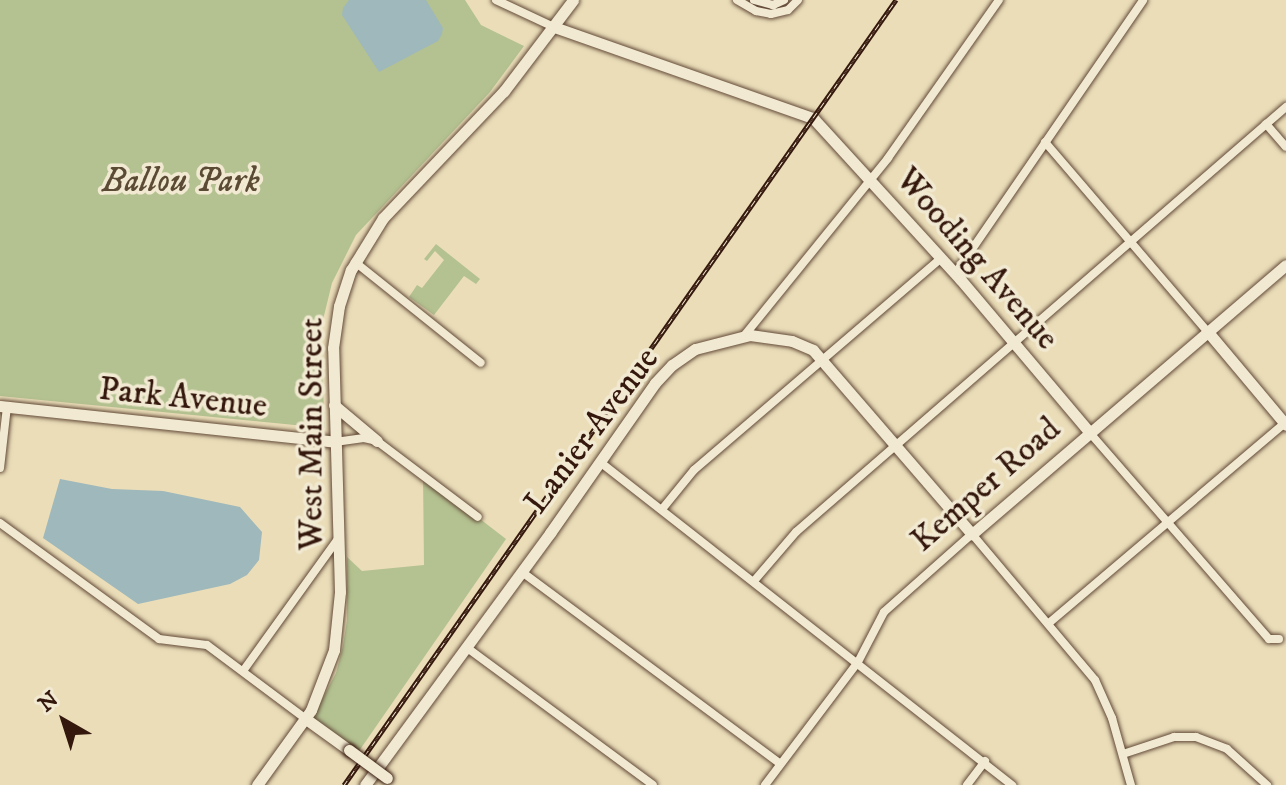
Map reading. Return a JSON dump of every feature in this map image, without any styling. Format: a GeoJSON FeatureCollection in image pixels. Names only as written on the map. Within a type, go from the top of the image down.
{"type":"FeatureCollection","features":[{"type":"Feature","properties":{"kind":"street"},"geometry":{"type":"LineString","coordinates":[[496,0],[554,27]]}},
{"type":"Feature","properties":{"kind":"street"},"geometry":{"type":"LineString","coordinates":[[737,0],[773,5],[784,0]]}},
{"type":"Feature","properties":{"kind":"street"},"geometry":{"type":"LineString","coordinates":[[751,2],[771,14],[788,10],[798,0]]}},
{"type":"Feature","properties":{"kind":"street"},"geometry":{"type":"LineString","coordinates":[[744,336],[871,180],[999,0]]}},
{"type":"Feature","properties":{"kind":"street"},"geometry":{"type":"LineString","coordinates":[[955,274],[1143,0]]}},
{"type":"Feature","properties":{"kind":"street","name":"West Main Street"},"geometry":{"type":"LineString","coordinates":[[257,785],[306,719],[327,674],[334,650],[339,612],[335,327],[355,262],[383,218],[488,109],[573,1]]}},
{"type":"Feature","properties":{"kind":"street","name":"Wooding Avenue"},"geometry":{"type":"LineString","coordinates":[[554,27],[803,112],[818,123],[955,274],[1269,639],[1279,639]]}},
{"type":"Feature","properties":{"kind":"street"},"geometry":{"type":"LineString","coordinates":[[754,581],[796,532],[1286,107]]}},
{"type":"Feature","properties":{"kind":"street"},"geometry":{"type":"LineString","coordinates":[[1266,124],[1286,147]]}},
{"type":"Feature","properties":{"kind":"street"},"geometry":{"type":"LineString","coordinates":[[1045,142],[1286,423],[1049,623]]}},
{"type":"Feature","properties":{"kind":"street"},"geometry":{"type":"LineString","coordinates":[[663,508],[694,470],[941,258]]}},
{"type":"Feature","properties":{"kind":"street"},"geometry":{"type":"LineString","coordinates":[[355,262],[481,363]]}},
{"type":"Feature","properties":{"kind":"street","name":"Kemper Road"},"geometry":{"type":"LineString","coordinates":[[765,785],[858,662],[889,606],[1286,265]]}},
{"type":"Feature","properties":{"kind":"street","name":"Lanier Avenue"},"geometry":{"type":"LineString","coordinates":[[365,785],[522,572],[655,383],[672,365],[707,345],[744,336],[792,341],[824,359],[1095,680],[1123,754],[1131,785]]}},
{"type":"Feature","properties":{"kind":"street"},"geometry":{"type":"LineString","coordinates":[[334,405],[478,517]]}},
{"type":"Feature","properties":{"kind":"street"},"geometry":{"type":"LineString","coordinates":[[0,468],[3,407]]}},
{"type":"Feature","properties":{"kind":"street","name":"Park Avenue"},"geometry":{"type":"LineString","coordinates":[[3,407],[335,442],[377,441]]}},
{"type":"Feature","properties":{"kind":"street"},"geometry":{"type":"LineString","coordinates":[[600,462],[663,508],[1012,785]]}},
{"type":"Feature","properties":{"kind":"street"},"geometry":{"type":"LineString","coordinates":[[0,523],[159,639],[207,645],[392,782]]}},
{"type":"Feature","properties":{"kind":"street"},"geometry":{"type":"LineString","coordinates":[[243,671],[338,539]]}},
{"type":"Feature","properties":{"kind":"street"},"geometry":{"type":"LineString","coordinates":[[522,572],[779,763]]}},
{"type":"Feature","properties":{"kind":"street"},"geometry":{"type":"LineString","coordinates":[[466,647],[653,785]]}},
{"type":"Feature","properties":{"kind":"street"},"geometry":{"type":"LineString","coordinates":[[1123,754],[1174,737],[1196,737],[1227,749],[1267,785]]}},
{"type":"Feature","properties":{"kind":"street"},"geometry":{"type":"LineString","coordinates":[[967,785],[985,761]]}},
{"type":"Feature","properties":{"kind":"green space","name":"Ballou Park"},"geometry":{"type":"Polygon","coordinates":[[[0,0],[465,0],[481,25],[524,46],[490,92],[356,235],[332,283],[320,332],[325,428],[0,396],[0,0]]]}},
{"type":"Feature","properties":{"kind":"green space"},"geometry":{"type":"Polygon","coordinates":[[[436,244],[480,279],[476,284],[464,276],[434,315],[409,297],[417,285],[422,288],[444,260],[435,251],[427,261],[424,259],[436,244]]]}},
{"type":"Feature","properties":{"kind":"green space"},"geometry":{"type":"Polygon","coordinates":[[[423,475],[506,539],[359,751],[313,717],[336,673],[343,646],[347,620],[347,557],[362,571],[424,565],[423,475]]]}},
{"type":"Feature","properties":{"kind":"water"},"geometry":{"type":"Polygon","coordinates":[[[349,0],[426,0],[443,28],[442,34],[438,41],[379,72],[342,15],[349,0]]]}},
{"type":"Feature","properties":{"kind":"water"},"geometry":{"type":"Polygon","coordinates":[[[60,479],[112,489],[163,491],[240,507],[262,532],[259,560],[247,575],[230,584],[138,604],[43,538],[60,479]]]}},
{"type":"Feature","properties":{"kind":"railway"},"geometry":{"type":"LineString","coordinates":[[344,785],[896,0]]}}]}
